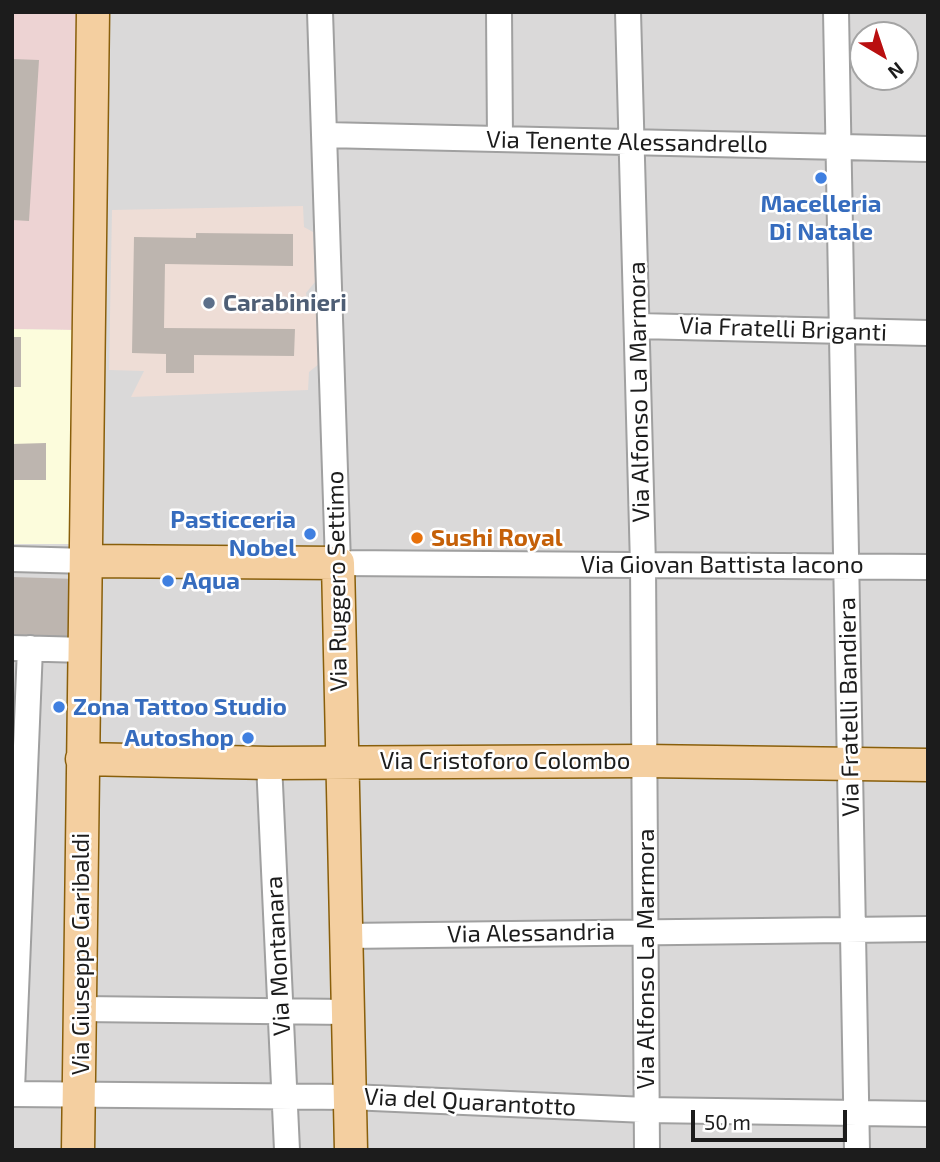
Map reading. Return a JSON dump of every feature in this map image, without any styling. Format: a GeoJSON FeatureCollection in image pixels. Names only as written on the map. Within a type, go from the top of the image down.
{"type":"FeatureCollection","features":[{"type":"Feature","properties":{"kind":"main road","name":"Via Giuseppe Garibaldi"},"geometry":{"type":"LineString","coordinates":[[78,1150],[82,759],[88,561],[93,12]]}},
{"type":"Feature","properties":{"kind":"main road","name":"Via Giovan Battista Iacono"},"geometry":{"type":"LineString","coordinates":[[88,561],[338,563]]}},
{"type":"Feature","properties":{"kind":"main road","name":"Via Ruggero Settimo"},"geometry":{"type":"LineString","coordinates":[[338,563],[340,762],[351,1150]]}},
{"type":"Feature","properties":{"kind":"main road","name":"Via Cristoforo Colombo"},"geometry":{"type":"LineString","coordinates":[[82,759],[269,763],[645,761],[928,765]]}},
{"type":"Feature","properties":{"kind":"street","name":"Via Ruggero Settimo"},"geometry":{"type":"LineString","coordinates":[[320,12],[338,563]]}},
{"type":"Feature","properties":{"kind":"street"},"geometry":{"type":"LineString","coordinates":[[499,12],[500,139]]}},
{"type":"Feature","properties":{"kind":"street","name":"Via Alfonso La Marmora"},"geometry":{"type":"LineString","coordinates":[[628,12],[634,142],[643,565],[647,1150]]}},
{"type":"Feature","properties":{"kind":"street","name":"Via Fratelli Bandiera"},"geometry":{"type":"LineString","coordinates":[[836,12],[857,1150]]}},
{"type":"Feature","properties":{"kind":"street","name":"Via Tenente Alessandrello"},"geometry":{"type":"LineString","coordinates":[[325,135],[928,149]]}},
{"type":"Feature","properties":{"kind":"street","name":"Via Fratelli Briganti"},"geometry":{"type":"LineString","coordinates":[[638,326],[928,333]]}},
{"type":"Feature","properties":{"kind":"street","name":"Via Giovan Battista Iacono"},"geometry":{"type":"LineString","coordinates":[[12,559],[88,561]]}},
{"type":"Feature","properties":{"kind":"street","name":"Via Giovan Battista Iacono"},"geometry":{"type":"LineString","coordinates":[[338,563],[928,567]]}},
{"type":"Feature","properties":{"kind":"street"},"geometry":{"type":"LineString","coordinates":[[12,1089],[21,648],[85,650]]}},
{"type":"Feature","properties":{"kind":"street","name":"Via Montanara"},"geometry":{"type":"LineString","coordinates":[[269,763],[287,1150]]}},
{"type":"Feature","properties":{"kind":"street","name":"Via Alessandria"},"geometry":{"type":"LineString","coordinates":[[345,936],[928,929]]}},
{"type":"Feature","properties":{"kind":"street"},"geometry":{"type":"LineString","coordinates":[[81,1009],[348,1012]]}},
{"type":"Feature","properties":{"kind":"street","name":"Via del Quarantotto"},"geometry":{"type":"LineString","coordinates":[[12,1094],[350,1097],[646,1110],[928,1114]]}},
{"type":"Feature","properties":{"kind":"shaded area"},"geometry":{"type":"Polygon","coordinates":[[[12,12],[80,12],[74,330],[12,329],[12,12]]]}},
{"type":"Feature","properties":{"kind":"shaded area"},"geometry":{"type":"Polygon","coordinates":[[[80,12],[928,12],[928,1150],[12,1150],[12,329],[74,330],[80,12]]]}},
{"type":"Feature","properties":{"kind":"shaded area","name":"Carabinieri"},"geometry":{"type":"Polygon","coordinates":[[[303,206],[304,227],[313,232],[315,282],[306,293],[307,300],[318,316],[319,364],[309,372],[308,390],[131,397],[144,371],[109,370],[112,210],[303,206]]]}},
{"type":"Feature","properties":{"kind":"shaded area"},"geometry":{"type":"Polygon","coordinates":[[[12,329],[74,330],[75,544],[12,544],[12,329]]]}},
{"type":"Feature","properties":{"kind":"building"},"geometry":{"type":"Polygon","coordinates":[[[12,59],[39,60],[29,221],[12,220],[12,59]]]}},
{"type":"Feature","properties":{"kind":"building"},"geometry":{"type":"Polygon","coordinates":[[[196,233],[293,234],[293,266],[165,264],[164,328],[295,329],[294,356],[194,355],[194,373],[166,373],[166,354],[132,353],[134,237],[196,238],[196,233]]]}},
{"type":"Feature","properties":{"kind":"building"},"geometry":{"type":"Polygon","coordinates":[[[12,337],[21,337],[21,387],[12,387],[12,337]]]}},
{"type":"Feature","properties":{"kind":"building"},"geometry":{"type":"Polygon","coordinates":[[[46,443],[46,480],[12,480],[12,444],[46,443]]]}},
{"type":"Feature","properties":{"kind":"building"},"geometry":{"type":"Polygon","coordinates":[[[12,577],[77,579],[75,638],[12,637],[12,577]]]}},
{"type":"Feature","properties":{"kind":"place","name":"Macelleria Di Natale"},"geometry":{"type":"Point","coordinates":[821,178]}},
{"type":"Feature","properties":{"kind":"place","name":"Carabinieri"},"geometry":{"type":"Point","coordinates":[209,303]}},
{"type":"Feature","properties":{"kind":"place","name":"Pasticceria Nobel"},"geometry":{"type":"Point","coordinates":[310,534]}},
{"type":"Feature","properties":{"kind":"place","name":"Sushi Royal"},"geometry":{"type":"Point","coordinates":[417,538]}},
{"type":"Feature","properties":{"kind":"place","name":"Aqua"},"geometry":{"type":"Point","coordinates":[168,581]}},
{"type":"Feature","properties":{"kind":"place","name":"Zona Tattoo Studio"},"geometry":{"type":"Point","coordinates":[59,707]}},
{"type":"Feature","properties":{"kind":"place","name":"Autoshop"},"geometry":{"type":"Point","coordinates":[248,738]}}]}
